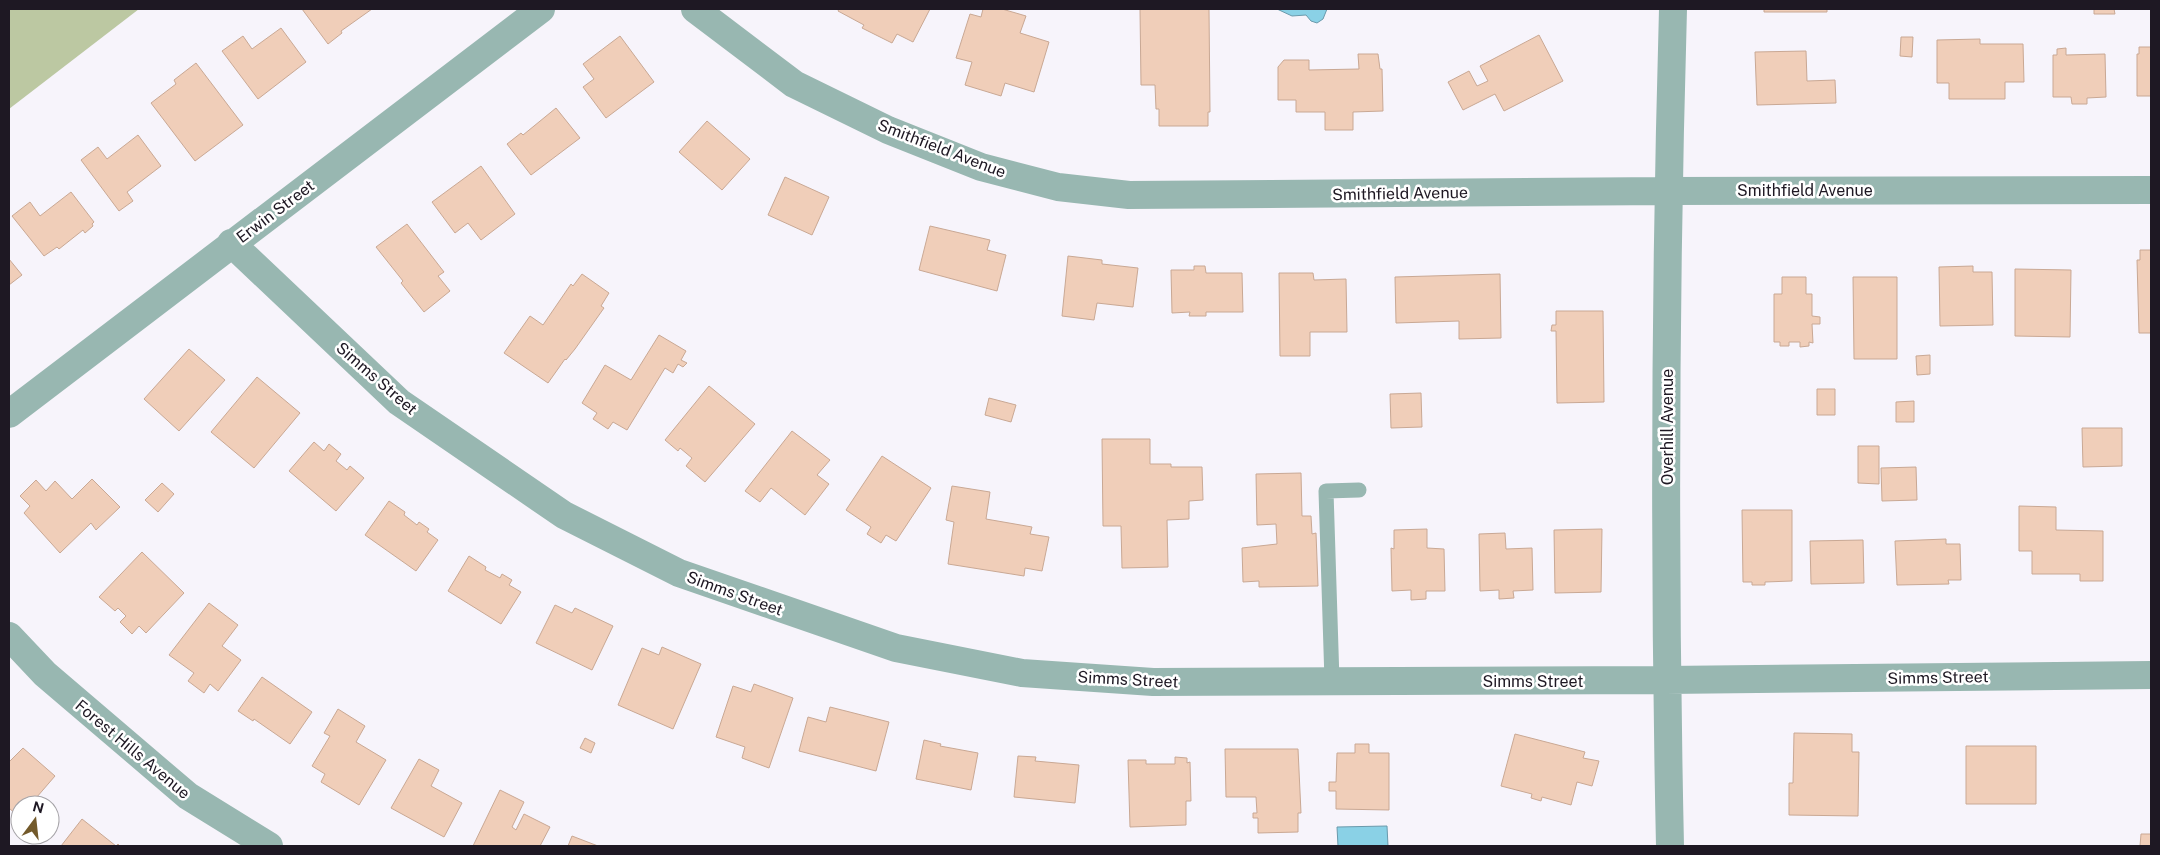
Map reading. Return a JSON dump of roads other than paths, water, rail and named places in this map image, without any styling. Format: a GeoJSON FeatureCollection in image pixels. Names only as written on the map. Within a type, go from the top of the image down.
{"type":"FeatureCollection","features":[{"type":"Feature","properties":{"kind":"street","name":"Erwin Street"},"geometry":{"type":"LineString","coordinates":[[9,414],[541,9]]}},
{"type":"Feature","properties":{"kind":"street","name":"Smithfield Avenue"},"geometry":{"type":"LineString","coordinates":[[695,9],[794,84],[888,130],[981,167],[1058,187],[1129,195],[1668,190],[2151,190]]}},
{"type":"Feature","properties":{"kind":"street","name":"Overhill Avenue"},"geometry":{"type":"LineString","coordinates":[[1670,846],[1666,680],[1668,190],[1673,9]]}},
{"type":"Feature","properties":{"kind":"street","name":"Simms Street"},"geometry":{"type":"LineString","coordinates":[[232,243],[399,402],[564,515],[679,573],[896,648],[1022,673],[1153,682],[1666,680],[2151,675]]}},
{"type":"Feature","properties":{"kind":"street","name":"Forest Hills Avenue"},"geometry":{"type":"LineString","coordinates":[[9,636],[45,674],[188,796],[269,846]]}},
{"type":"Feature","properties":{"kind":"lane"},"geometry":{"type":"LineString","coordinates":[[1332,681],[1326,491],[1360,490]]}},
{"type":"Feature","properties":{"kind":"water"},"geometry":{"type":"Polygon","coordinates":[[[1277,9],[1327,9],[1323,19],[1317,23],[1311,21],[1306,15],[1292,16],[1277,9]]]}},
{"type":"Feature","properties":{"kind":"water"},"geometry":{"type":"Polygon","coordinates":[[[1387,826],[1388,846],[1338,846],[1337,827],[1387,826]]]}}]}
